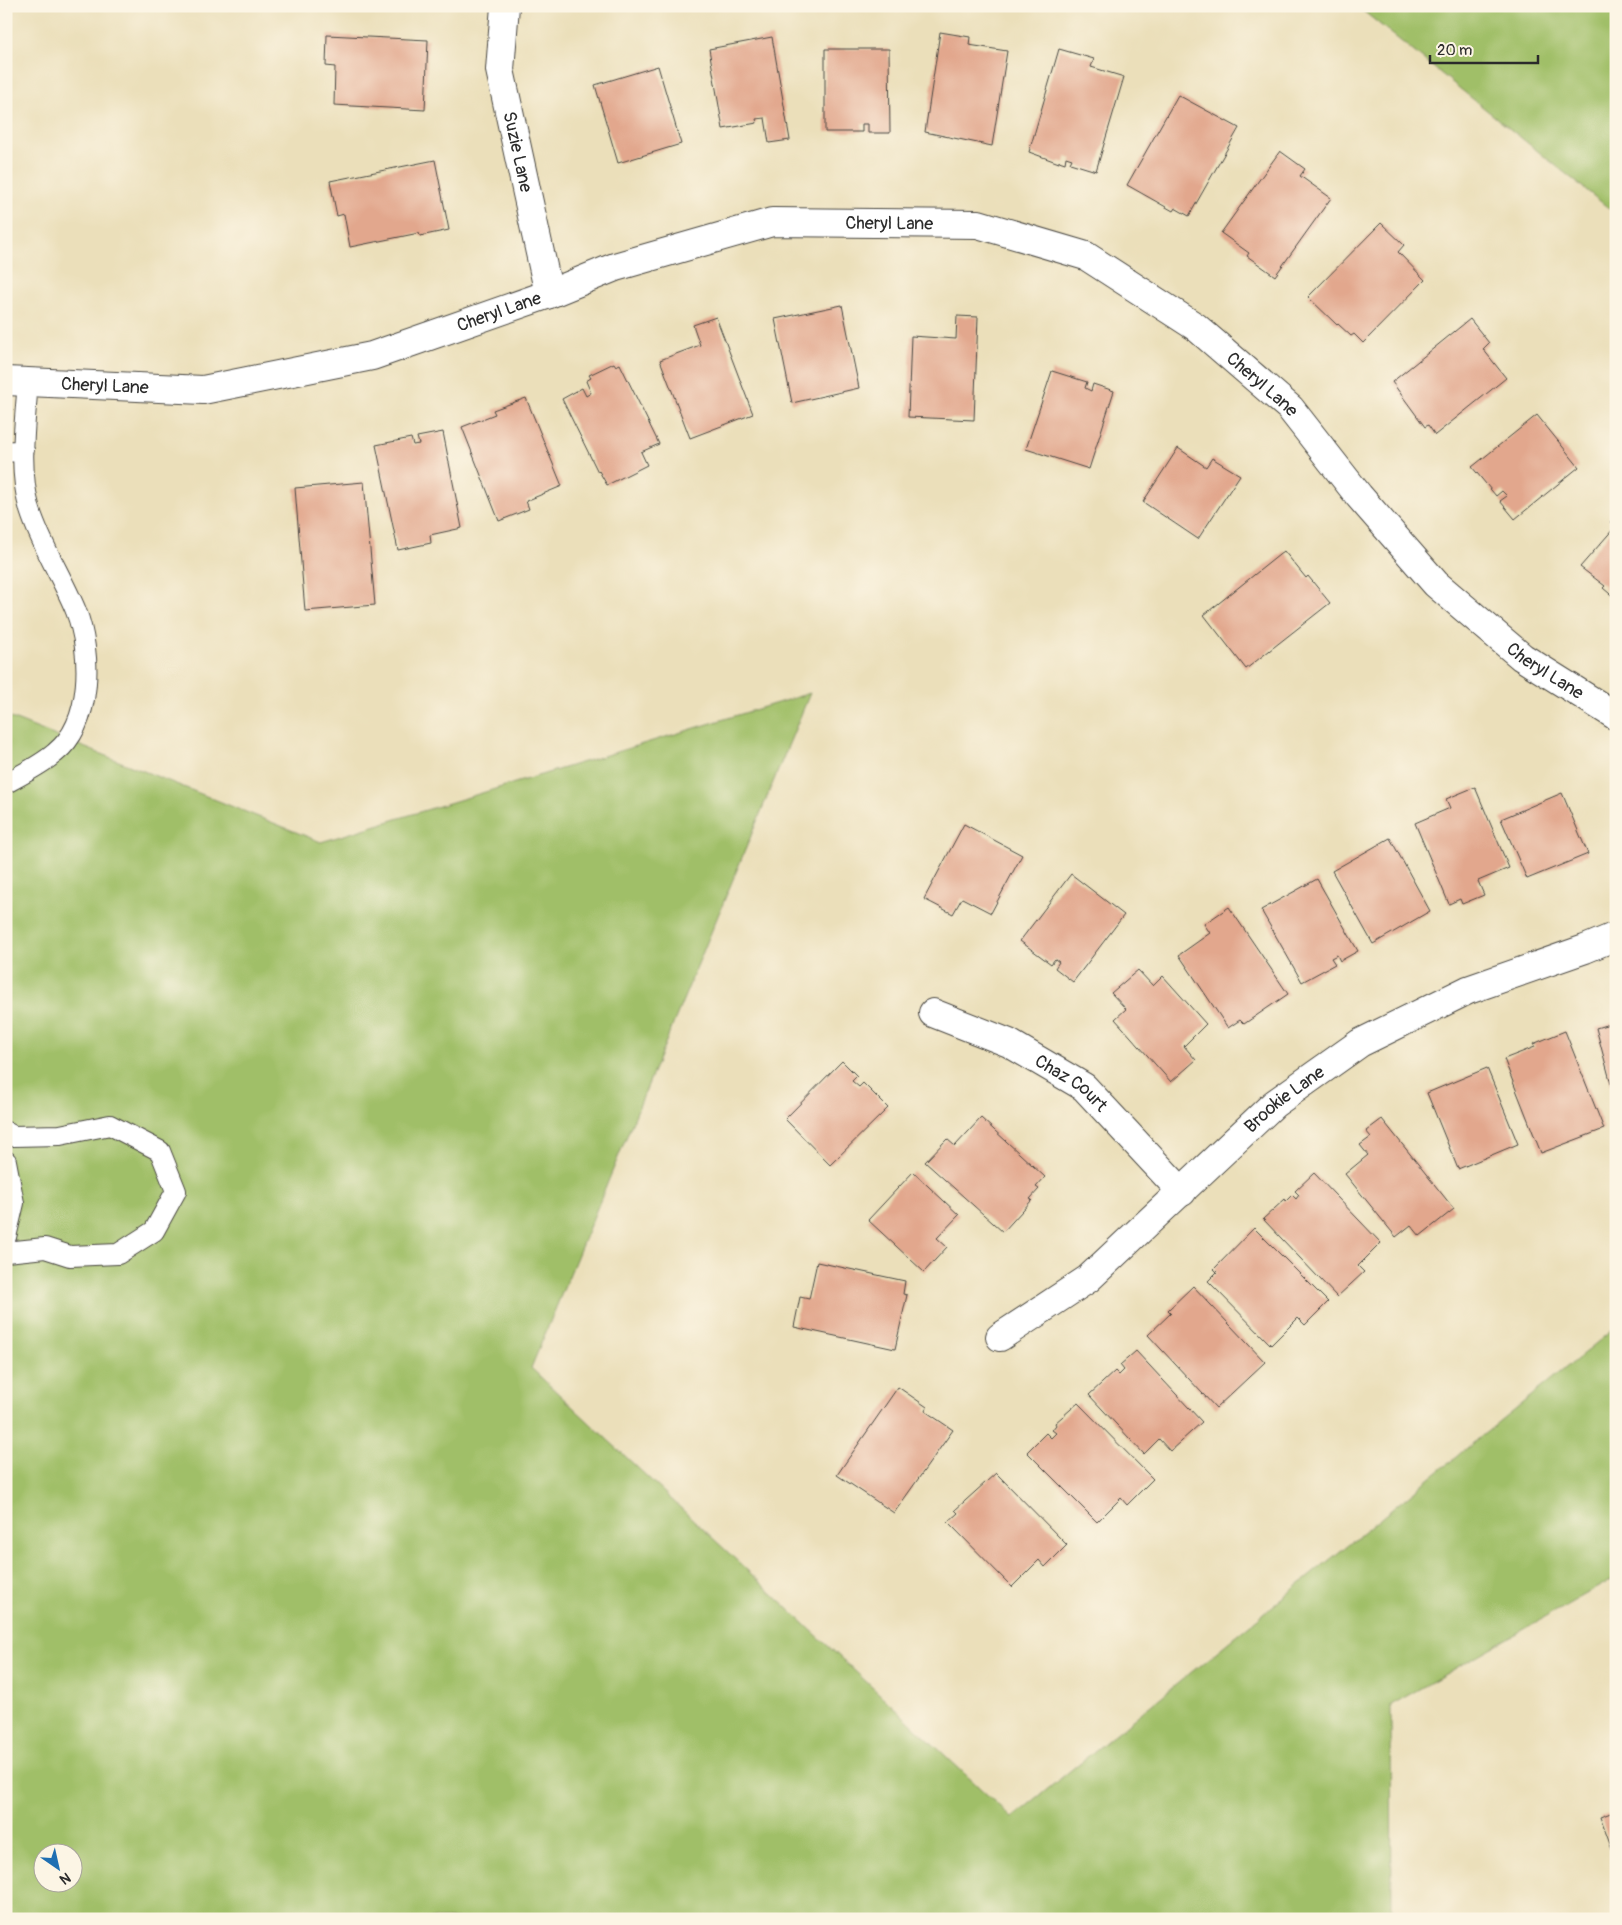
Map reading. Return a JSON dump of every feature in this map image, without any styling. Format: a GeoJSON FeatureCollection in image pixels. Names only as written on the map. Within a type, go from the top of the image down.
{"type":"FeatureCollection","features":[{"type":"Feature","properties":{"kind":"street","name":"Suzie Lane"},"geometry":{"type":"LineString","coordinates":[[505,6],[500,70],[549,294]]}},
{"type":"Feature","properties":{"kind":"street","name":"Cheryl Lane"},"geometry":{"type":"LineString","coordinates":[[17,381],[203,390],[372,356],[549,294],[615,267],[772,222],[978,224],[1086,256],[1196,327],[1290,408],[1359,496],[1436,584],[1522,657],[1616,716]]}},
{"type":"Feature","properties":{"kind":"street","name":"Brookie Lane"},"geometry":{"type":"LineString","coordinates":[[1000,1337],[1088,1279],[1274,1104],[1360,1043],[1468,990],[1585,949],[1616,936]]}},
{"type":"Feature","properties":{"kind":"street","name":"Chaz Court"},"geometry":{"type":"LineString","coordinates":[[933,1013],[1010,1042],[1084,1087],[1182,1192]]}},
{"type":"Feature","properties":{"kind":"lane"},"geometry":{"type":"LineString","coordinates":[[6,783],[56,752],[74,728],[85,699],[86,650],[76,613],[31,512],[15,451],[17,381]]}},
{"type":"Feature","properties":{"kind":"lane"},"geometry":{"type":"LineString","coordinates":[[6,1132],[13,1136],[60,1134],[110,1125],[160,1152],[176,1191],[154,1231],[118,1254],[70,1256],[44,1248],[6,1252]]}},
{"type":"Feature","properties":{"kind":"lane"},"geometry":{"type":"LineString","coordinates":[[6,1161],[14,1203],[6,1237]]}},
{"type":"Feature","properties":{"kind":"green space"},"geometry":{"type":"Polygon","coordinates":[[[1357,6],[1616,6],[1616,214],[1357,6]]]}},
{"type":"Feature","properties":{"kind":"green space"},"geometry":{"type":"Polygon","coordinates":[[[810,693],[531,1368],[1012,1818],[1616,1327],[1616,1577],[1391,1705],[1392,1919],[6,1919],[6,716],[321,842],[810,693]]]}},
{"type":"Feature","properties":{"kind":"building"},"geometry":{"type":"Polygon","coordinates":[[[940,32],[970,37],[969,45],[1007,51],[992,146],[925,132],[940,32]]]}},
{"type":"Feature","properties":{"kind":"building"},"geometry":{"type":"Polygon","coordinates":[[[327,35],[428,40],[425,110],[334,105],[335,67],[326,66],[327,35]]]}},
{"type":"Feature","properties":{"kind":"building"},"geometry":{"type":"Polygon","coordinates":[[[772,37],[790,140],[769,143],[765,118],[756,119],[757,123],[723,129],[709,49],[772,37]]]}},
{"type":"Feature","properties":{"kind":"building"},"geometry":{"type":"Polygon","coordinates":[[[825,49],[889,49],[890,133],[868,133],[868,124],[862,124],[862,132],[825,132],[825,49]]]}},
{"type":"Feature","properties":{"kind":"building"},"geometry":{"type":"Polygon","coordinates":[[[1059,49],[1094,59],[1091,67],[1124,77],[1096,171],[1070,163],[1072,159],[1066,157],[1065,163],[1059,161],[1059,163],[1029,152],[1059,49]]]}},
{"type":"Feature","properties":{"kind":"building"},"geometry":{"type":"Polygon","coordinates":[[[658,66],[681,144],[618,163],[595,85],[658,66]]]}},
{"type":"Feature","properties":{"kind":"building"},"geometry":{"type":"Polygon","coordinates":[[[1178,95],[1239,128],[1189,216],[1175,208],[1173,211],[1127,185],[1178,95]]]}},
{"type":"Feature","properties":{"kind":"building"},"geometry":{"type":"Polygon","coordinates":[[[1280,151],[1305,169],[1300,176],[1331,198],[1275,276],[1247,256],[1249,253],[1221,233],[1280,151]]]}},
{"type":"Feature","properties":{"kind":"building"},"geometry":{"type":"Polygon","coordinates":[[[435,160],[449,230],[420,236],[419,233],[350,247],[344,214],[337,216],[330,181],[435,160]]]}},
{"type":"Feature","properties":{"kind":"building"},"geometry":{"type":"Polygon","coordinates":[[[1381,223],[1404,245],[1398,252],[1425,280],[1363,343],[1354,334],[1351,336],[1337,325],[1308,297],[1381,223]]]}},
{"type":"Feature","properties":{"kind":"building"},"geometry":{"type":"Polygon","coordinates":[[[842,305],[859,388],[792,403],[775,319],[842,305]]]}},
{"type":"Feature","properties":{"kind":"building"},"geometry":{"type":"Polygon","coordinates":[[[957,316],[978,317],[974,420],[908,417],[911,336],[956,339],[957,316]]]}},
{"type":"Feature","properties":{"kind":"building"},"geometry":{"type":"Polygon","coordinates":[[[716,317],[753,414],[690,438],[660,360],[700,345],[693,325],[716,317]]]}},
{"type":"Feature","properties":{"kind":"building"},"geometry":{"type":"Polygon","coordinates":[[[1470,319],[1489,343],[1483,349],[1506,378],[1435,435],[1428,425],[1425,427],[1392,382],[1470,319]]]}},
{"type":"Feature","properties":{"kind":"building"},"geometry":{"type":"Polygon","coordinates":[[[614,363],[616,366],[620,364],[659,444],[641,452],[647,465],[607,485],[598,472],[562,399],[582,388],[586,396],[591,393],[586,381],[591,378],[589,375],[614,363]]]}},
{"type":"Feature","properties":{"kind":"building"},"geometry":{"type":"Polygon","coordinates":[[[1052,371],[1087,382],[1085,388],[1091,391],[1093,384],[1114,391],[1089,469],[1026,449],[1052,371]]]}},
{"type":"Feature","properties":{"kind":"building"},"geometry":{"type":"Polygon","coordinates":[[[526,398],[562,486],[526,501],[529,509],[499,521],[462,427],[495,414],[493,410],[526,398]]]}},
{"type":"Feature","properties":{"kind":"building"},"geometry":{"type":"Polygon","coordinates":[[[1537,415],[1579,467],[1515,519],[1500,501],[1507,496],[1502,491],[1496,496],[1472,467],[1537,415]]]}},
{"type":"Feature","properties":{"kind":"building"},"geometry":{"type":"Polygon","coordinates":[[[443,432],[462,528],[430,535],[431,543],[398,550],[376,445],[411,438],[413,445],[419,444],[417,437],[443,432]]]}},
{"type":"Feature","properties":{"kind":"building"},"geometry":{"type":"Polygon","coordinates":[[[1178,448],[1206,467],[1212,458],[1240,475],[1198,539],[1143,502],[1178,448]]]}},
{"type":"Feature","properties":{"kind":"building"},"geometry":{"type":"Polygon","coordinates":[[[364,482],[375,605],[305,611],[295,488],[364,482]]]}},
{"type":"Feature","properties":{"kind":"building"},"geometry":{"type":"Polygon","coordinates":[[[1616,516],[1616,599],[1603,588],[1605,586],[1580,567],[1615,527],[1610,522],[1616,516]]]}},
{"type":"Feature","properties":{"kind":"building"},"geometry":{"type":"Polygon","coordinates":[[[1284,551],[1330,603],[1246,669],[1204,615],[1284,551]]]}},
{"type":"Feature","properties":{"kind":"building"},"geometry":{"type":"Polygon","coordinates":[[[1475,787],[1509,868],[1478,881],[1484,895],[1462,904],[1460,899],[1449,904],[1415,823],[1450,808],[1446,799],[1475,787]]]}},
{"type":"Feature","properties":{"kind":"building"},"geometry":{"type":"Polygon","coordinates":[[[1562,793],[1588,854],[1527,879],[1501,819],[1562,793]]]}},
{"type":"Feature","properties":{"kind":"building"},"geometry":{"type":"Polygon","coordinates":[[[964,824],[1022,855],[991,913],[962,898],[953,914],[924,899],[964,824]]]}},
{"type":"Feature","properties":{"kind":"building"},"geometry":{"type":"Polygon","coordinates":[[[1390,838],[1430,911],[1373,944],[1332,871],[1390,838]]]}},
{"type":"Feature","properties":{"kind":"building"},"geometry":{"type":"Polygon","coordinates":[[[1071,874],[1124,915],[1073,982],[1055,968],[1059,962],[1055,959],[1051,964],[1020,941],[1071,874]]]}},
{"type":"Feature","properties":{"kind":"building"},"geometry":{"type":"Polygon","coordinates":[[[1317,879],[1358,951],[1340,961],[1337,955],[1331,958],[1335,964],[1302,982],[1261,910],[1317,879]]]}},
{"type":"Feature","properties":{"kind":"building"},"geometry":{"type":"Polygon","coordinates":[[[1229,907],[1288,994],[1244,1024],[1240,1020],[1228,1028],[1179,955],[1210,933],[1204,924],[1229,907]]]}},
{"type":"Feature","properties":{"kind":"building"},"geometry":{"type":"Polygon","coordinates":[[[1138,970],[1153,986],[1163,976],[1206,1024],[1184,1046],[1196,1060],[1171,1082],[1115,1019],[1126,1009],[1111,993],[1138,970]]]}},
{"type":"Feature","properties":{"kind":"building"},"geometry":{"type":"Polygon","coordinates":[[[1616,1022],[1616,1099],[1615,1099],[1596,1028],[1616,1022]]]}},
{"type":"Feature","properties":{"kind":"building"},"geometry":{"type":"Polygon","coordinates":[[[1565,1031],[1604,1129],[1541,1153],[1504,1059],[1535,1047],[1533,1044],[1565,1031]]]}},
{"type":"Feature","properties":{"kind":"building"},"geometry":{"type":"Polygon","coordinates":[[[842,1061],[857,1076],[852,1081],[859,1087],[863,1083],[888,1108],[830,1165],[785,1119],[842,1061]]]}},
{"type":"Feature","properties":{"kind":"building"},"geometry":{"type":"Polygon","coordinates":[[[1487,1068],[1518,1144],[1458,1169],[1427,1093],[1487,1068]]]}},
{"type":"Feature","properties":{"kind":"building"},"geometry":{"type":"Polygon","coordinates":[[[981,1118],[1045,1177],[1036,1187],[1039,1189],[1030,1199],[1032,1200],[1003,1232],[925,1162],[947,1139],[955,1146],[981,1118]]]}},
{"type":"Feature","properties":{"kind":"building"},"geometry":{"type":"Polygon","coordinates":[[[1382,1119],[1454,1209],[1420,1236],[1411,1225],[1396,1237],[1345,1174],[1368,1155],[1360,1145],[1371,1137],[1366,1131],[1382,1119]]]}},
{"type":"Feature","properties":{"kind":"building"},"geometry":{"type":"Polygon","coordinates":[[[913,1172],[959,1215],[937,1238],[947,1247],[924,1272],[868,1220],[913,1172]]]}},
{"type":"Feature","properties":{"kind":"building"},"geometry":{"type":"Polygon","coordinates":[[[1314,1173],[1381,1243],[1358,1266],[1364,1272],[1337,1297],[1263,1219],[1285,1199],[1286,1201],[1292,1195],[1296,1199],[1299,1195],[1295,1191],[1314,1173]]]}},
{"type":"Feature","properties":{"kind":"building"},"geometry":{"type":"Polygon","coordinates":[[[1254,1228],[1328,1302],[1305,1325],[1298,1318],[1271,1345],[1208,1281],[1217,1272],[1214,1269],[1254,1228]]]}},
{"type":"Feature","properties":{"kind":"building"},"geometry":{"type":"Polygon","coordinates":[[[817,1262],[905,1281],[903,1294],[907,1295],[895,1349],[794,1327],[800,1297],[809,1299],[817,1262]]]}},
{"type":"Feature","properties":{"kind":"building"},"geometry":{"type":"Polygon","coordinates":[[[1193,1286],[1265,1362],[1216,1408],[1148,1335],[1171,1313],[1168,1310],[1193,1286]]]}},
{"type":"Feature","properties":{"kind":"building"},"geometry":{"type":"Polygon","coordinates":[[[1136,1351],[1202,1422],[1170,1451],[1159,1439],[1144,1454],[1089,1395],[1115,1371],[1119,1375],[1124,1370],[1120,1365],[1136,1351]]]}},
{"type":"Feature","properties":{"kind":"building"},"geometry":{"type":"Polygon","coordinates":[[[898,1387],[927,1407],[925,1411],[953,1430],[894,1513],[837,1475],[898,1387]]]}},
{"type":"Feature","properties":{"kind":"building"},"geometry":{"type":"Polygon","coordinates":[[[1078,1403],[1153,1479],[1127,1505],[1121,1498],[1097,1522],[1027,1452],[1046,1433],[1051,1438],[1056,1433],[1052,1430],[1056,1425],[1055,1423],[1078,1403]]]}},
{"type":"Feature","properties":{"kind":"building"},"geometry":{"type":"Polygon","coordinates":[[[996,1473],[1067,1545],[1045,1567],[1039,1560],[1012,1587],[948,1522],[958,1513],[955,1510],[996,1473]]]}},
{"type":"Feature","properties":{"kind":"building"},"geometry":{"type":"Polygon","coordinates":[[[1616,1811],[1616,1855],[1614,1855],[1600,1817],[1616,1811]]]}}]}
